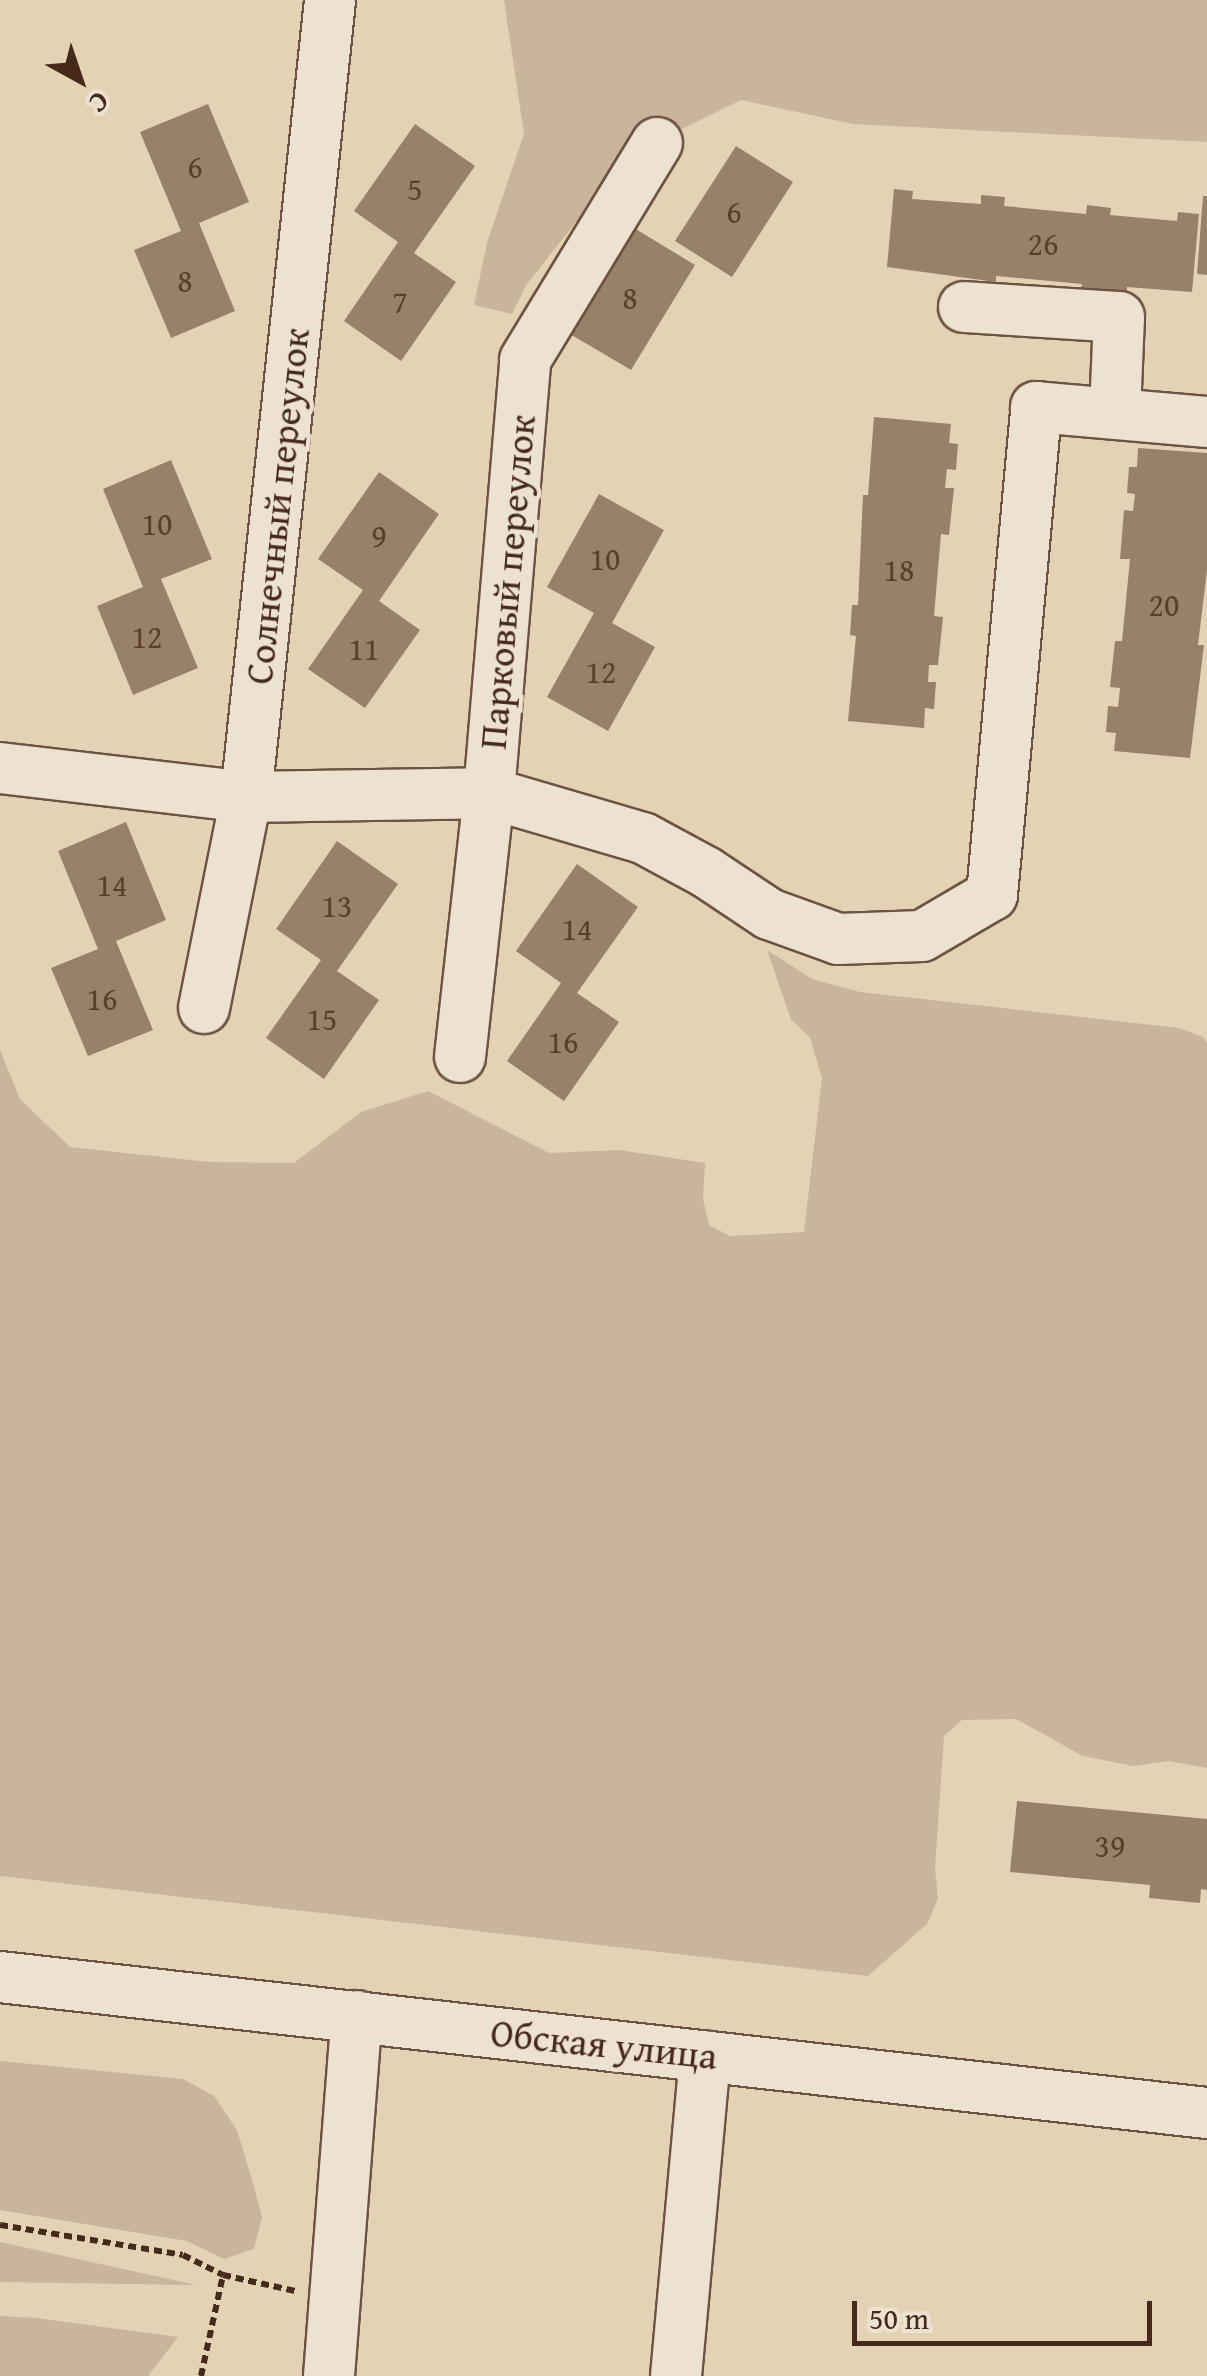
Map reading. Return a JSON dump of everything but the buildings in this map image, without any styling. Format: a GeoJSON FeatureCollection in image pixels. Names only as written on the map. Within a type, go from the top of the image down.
{"type":"FeatureCollection","features":[{"type":"Feature","properties":{"kind":"street","name":"Солнечный переулок"},"geometry":{"type":"LineString","coordinates":[[204,1008],[246,797],[330,0]]}},
{"type":"Feature","properties":{"kind":"street","name":"Парковый переулок"},"geometry":{"type":"LineString","coordinates":[[460,1057],[489,793],[526,360],[656,142]]}},
{"type":"Feature","properties":{"kind":"street"},"geometry":{"type":"LineString","coordinates":[[964,308],[1118,317],[1115,413]]}},
{"type":"Feature","properties":{"kind":"street"},"geometry":{"type":"LineString","coordinates":[[0,768],[246,797],[489,793],[642,838],[769,914],[838,939],[922,936],[992,895],[1036,407],[1207,422]]}},
{"type":"Feature","properties":{"kind":"street","name":"Обская улица"},"geometry":{"type":"LineString","coordinates":[[0,1977],[1207,2113]]}},
{"type":"Feature","properties":{"kind":"street"},"geometry":{"type":"LineString","coordinates":[[329,2376],[357,2016]]}},
{"type":"Feature","properties":{"kind":"street"},"geometry":{"type":"LineString","coordinates":[[676,2376],[705,2056]]}},
{"type":"Feature","properties":{"kind":"path"},"geometry":{"type":"LineString","coordinates":[[0,2225],[182,2255],[223,2275],[336,2300]]}},
{"type":"Feature","properties":{"kind":"path"},"geometry":{"type":"LineString","coordinates":[[201,2376],[223,2275]]}},
{"type":"Feature","properties":{"kind":"shaded area"},"geometry":{"type":"Polygon","coordinates":[[[504,0],[1207,0],[1207,142],[853,124],[741,100],[629,155],[527,284],[512,314],[474,305],[487,243],[524,134],[504,0]]]}},
{"type":"Feature","properties":{"kind":"shaded area"},"geometry":{"type":"Polygon","coordinates":[[[767,950],[812,979],[860,992],[1179,1028],[1203,1037],[1207,1043],[1207,1768],[1169,1761],[1133,1766],[1083,1756],[1016,1719],[962,1720],[944,1736],[935,1868],[938,1899],[927,1924],[868,1976],[0,1876],[0,1050],[20,1099],[70,1147],[209,1162],[294,1163],[361,1112],[428,1091],[549,1153],[619,1150],[705,1163],[703,1199],[709,1225],[730,1236],[804,1232],[822,1078],[810,1038],[791,1019],[767,950]]]}},
{"type":"Feature","properties":{"kind":"shaded area"},"geometry":{"type":"Polygon","coordinates":[[[0,2061],[183,2079],[214,2096],[237,2130],[262,2217],[254,2249],[224,2259],[187,2241],[0,2210],[0,2061]]]}},
{"type":"Feature","properties":{"kind":"shaded area"},"geometry":{"type":"Polygon","coordinates":[[[0,2242],[196,2285],[0,2282],[0,2242]]]}},
{"type":"Feature","properties":{"kind":"shaded area"},"geometry":{"type":"Polygon","coordinates":[[[0,2316],[178,2337],[148,2376],[0,2376],[0,2316]]]}}]}
